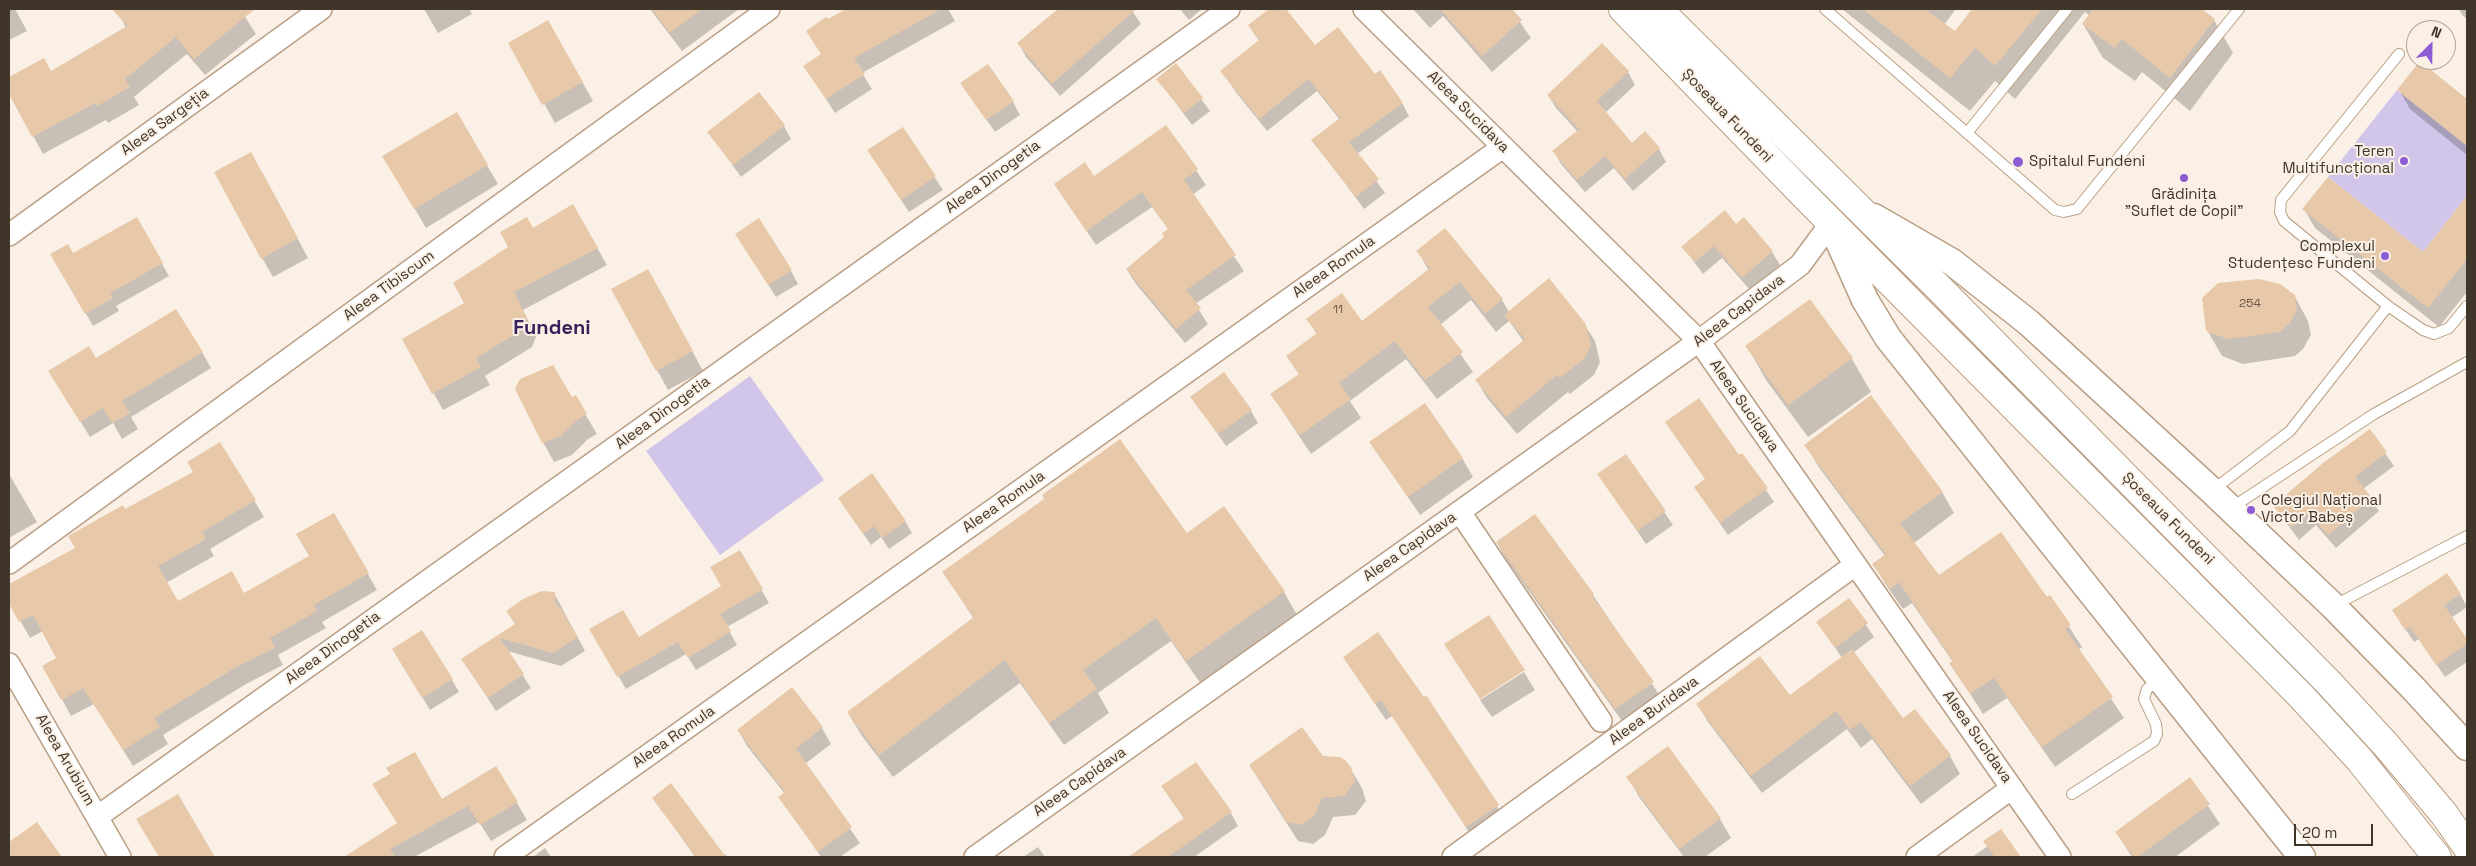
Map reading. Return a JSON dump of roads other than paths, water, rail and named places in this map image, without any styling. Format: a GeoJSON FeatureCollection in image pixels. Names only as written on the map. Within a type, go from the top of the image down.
{"type":"FeatureCollection","features":[{"type":"Feature","properties":{"kind":"main road","name":"Șoseaua Fundeni"},"geometry":{"type":"LineString","coordinates":[[1623,9],[1831,223],[2301,696],[2359,759],[2437,857]]}},
{"type":"Feature","properties":{"kind":"main road","name":"Șoseaua Fundeni"},"geometry":{"type":"LineString","coordinates":[[1658,9],[2329,683],[2386,745],[2444,814],[2467,847]]}},
{"type":"Feature","properties":{"kind":"street","name":"Aleea Sargeția"},"geometry":{"type":"LineString","coordinates":[[9,235],[321,9]]}},
{"type":"Feature","properties":{"kind":"street","name":"Aleea Tibiscum"},"geometry":{"type":"LineString","coordinates":[[9,563],[769,9]]}},
{"type":"Feature","properties":{"kind":"street","name":"Aleea Dinogetia"},"geometry":{"type":"LineString","coordinates":[[97,817],[1229,9]]}},
{"type":"Feature","properties":{"kind":"street","name":"Aleea Sucidava"},"geometry":{"type":"LineString","coordinates":[[1364,9],[1699,341],[2060,857]]}},
{"type":"Feature","properties":{"kind":"street","name":"Aleea Romula"},"geometry":{"type":"LineString","coordinates":[[505,857],[1503,147]]}},
{"type":"Feature","properties":{"kind":"street","name":"Șoseaua Fundeni"},"geometry":{"type":"LineString","coordinates":[[1853,205],[1970,274],[2029,323],[2212,491],[2332,606],[2413,688],[2467,747]]}},
{"type":"Feature","properties":{"kind":"street","name":"Aleea Capidava"},"geometry":{"type":"LineString","coordinates":[[975,857],[1699,341],[1800,265],[1831,223]]}},
{"type":"Feature","properties":{"kind":"street","name":"Șoseaua Fundeni"},"geometry":{"type":"LineString","coordinates":[[1831,223],[1865,300],[1888,338],[2302,857]]}},
{"type":"Feature","properties":{"kind":"street"},"geometry":{"type":"LineString","coordinates":[[1460,512],[1601,721]]}},
{"type":"Feature","properties":{"kind":"street","name":"Aleea Buridava"},"geometry":{"type":"LineString","coordinates":[[1453,857],[1855,565]]}},
{"type":"Feature","properties":{"kind":"street","name":"Aleea Arubium"},"geometry":{"type":"LineString","coordinates":[[9,664],[120,857]]}},
{"type":"Feature","properties":{"kind":"street"},"geometry":{"type":"LineString","coordinates":[[1917,857],[2012,788]]}},
{"type":"Feature","properties":{"kind":"lane"},"geometry":{"type":"LineString","coordinates":[[1825,9],[2055,210],[2064,212],[2078,208],[2239,9]]}},
{"type":"Feature","properties":{"kind":"lane"},"geometry":{"type":"LineString","coordinates":[[1967,133],[2067,9]]}},
{"type":"Feature","properties":{"kind":"lane"},"geometry":{"type":"LineString","coordinates":[[2399,54],[2281,200],[2280,212],[2284,221],[2388,306],[2423,330],[2434,334],[2449,328],[2467,306]]}},
{"type":"Feature","properties":{"kind":"lane"},"geometry":{"type":"LineString","coordinates":[[2212,491],[2290,431],[2388,306]]}},
{"type":"Feature","properties":{"kind":"lane"},"geometry":{"type":"LineString","coordinates":[[2230,509],[2374,414],[2467,362]]}},
{"type":"Feature","properties":{"kind":"lane"},"geometry":{"type":"LineString","coordinates":[[2332,606],[2467,536]]}},
{"type":"Feature","properties":{"kind":"lane"},"geometry":{"type":"LineString","coordinates":[[2072,794],[2154,741],[2157,734],[2156,724],[2144,699],[2148,688],[2159,678]]}},
{"type":"Feature","properties":{"kind":"place","name":"Teren Multifuncțional"},"geometry":{"type":"Point","coordinates":[2404,161]}},
{"type":"Feature","properties":{"kind":"place","name":"Spitalul Fundeni"},"geometry":{"type":"Point","coordinates":[2018,162]}},
{"type":"Feature","properties":{"kind":"place","name":"Grădinița \"Suflet de Copil\""},"geometry":{"type":"Point","coordinates":[2184,178]}},
{"type":"Feature","properties":{"kind":"place","name":"Complexul Studențesc Fundeni"},"geometry":{"type":"Point","coordinates":[2385,256]}},
{"type":"Feature","properties":{"kind":"place","name":"Colegiul Național Victor Babeș"},"geometry":{"type":"Point","coordinates":[2251,510]}},
{"type":"Feature","properties":{"kind":"district","name":"Fundeni"},"geometry":{"type":"Point","coordinates":[552,329]}}]}
